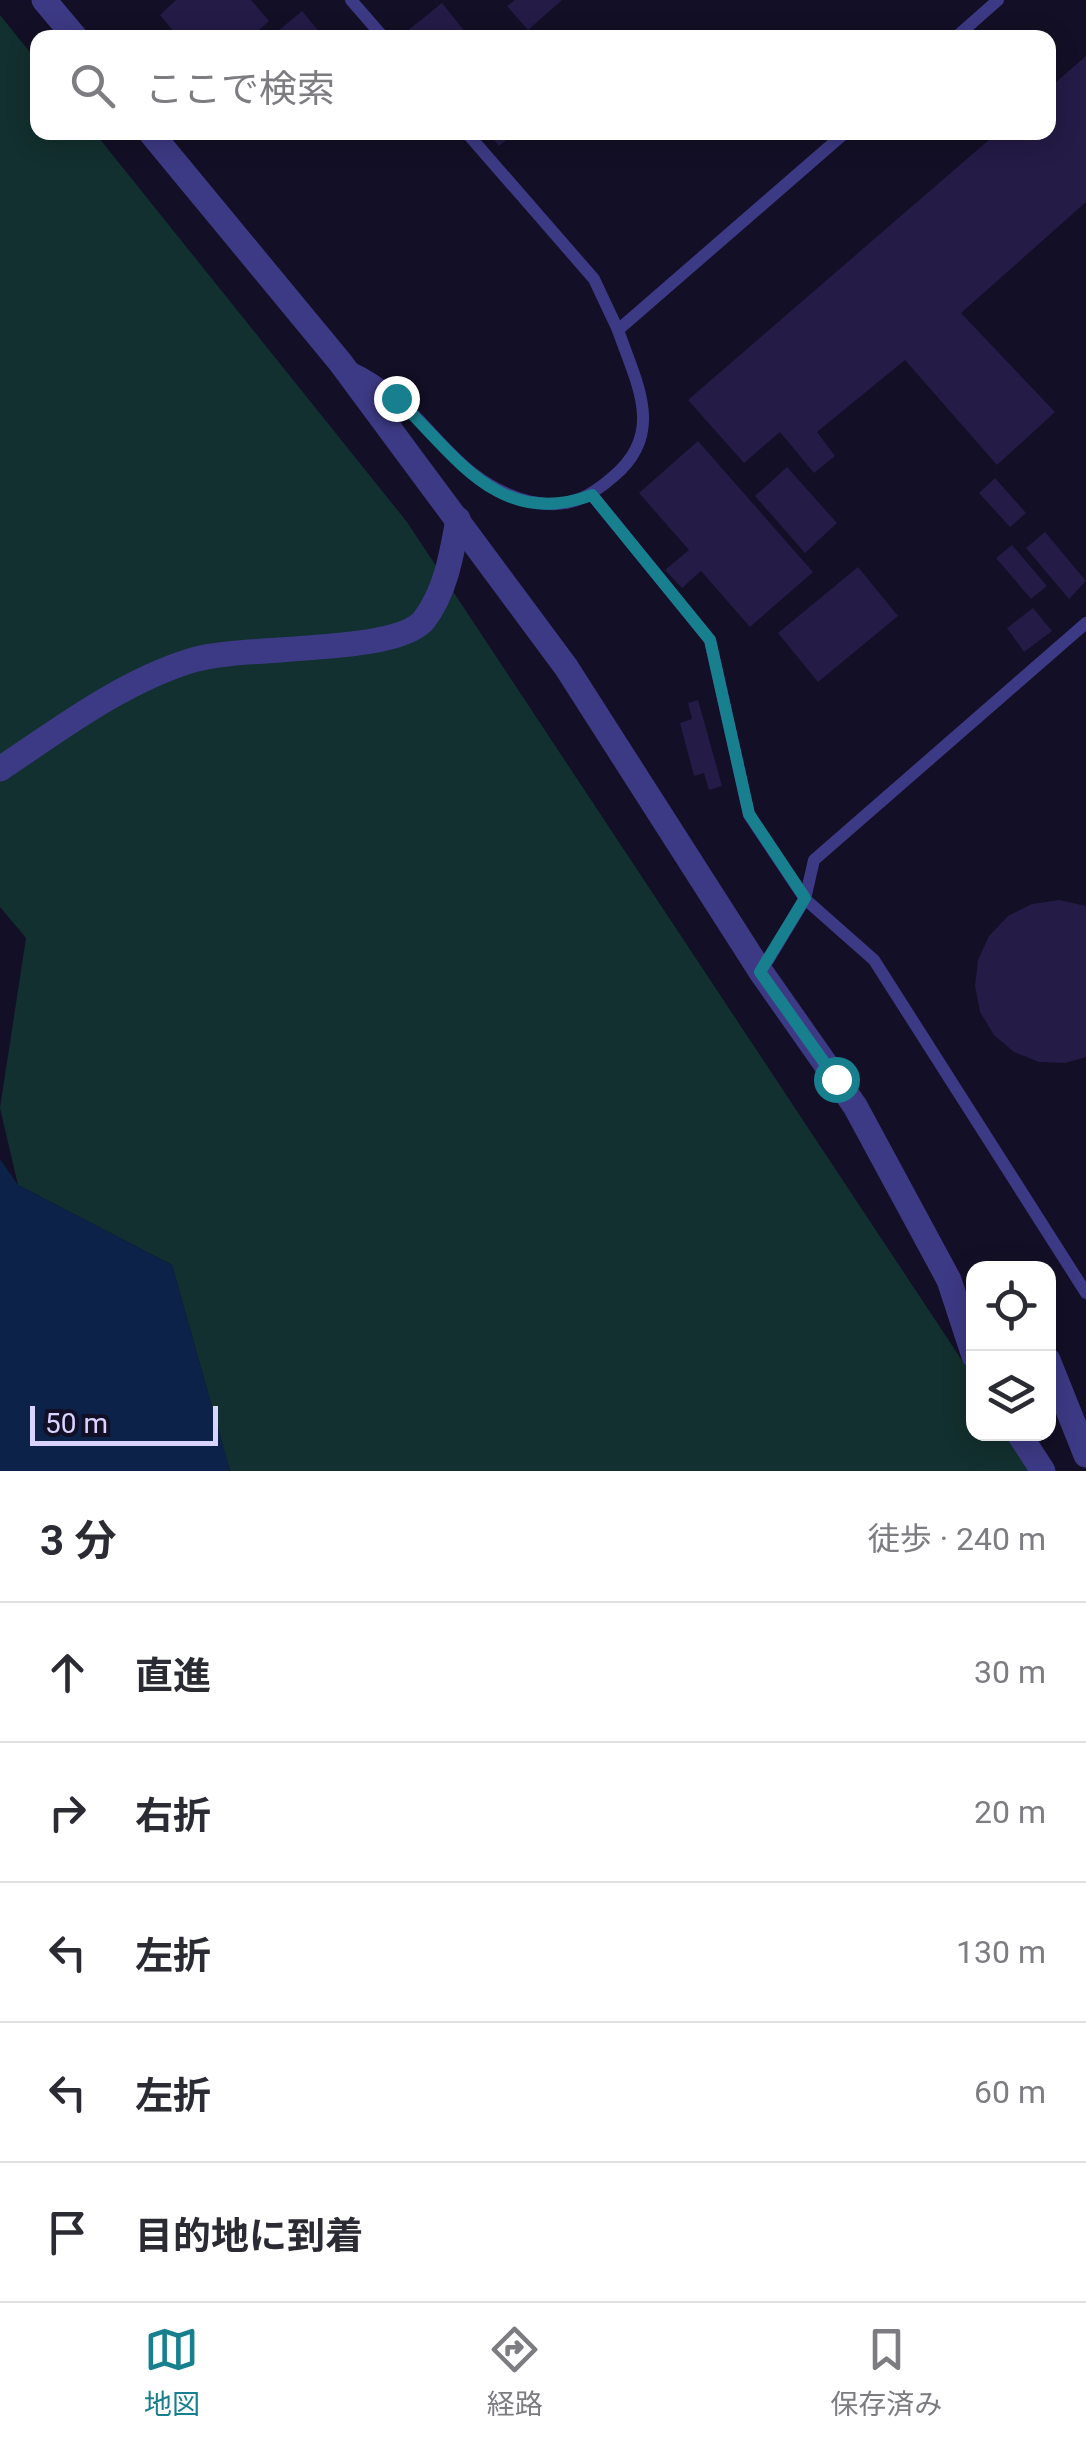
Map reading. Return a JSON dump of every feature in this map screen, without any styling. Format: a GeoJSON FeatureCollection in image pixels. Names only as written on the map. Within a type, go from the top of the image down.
{"type":"FeatureCollection","features":[{"type":"Feature","properties":{"kind":"street"},"geometry":{"type":"LineString","coordinates":[[44,0],[69,30]]}},
{"type":"Feature","properties":{"kind":"street"},"geometry":{"type":"LineString","coordinates":[[157,140],[340,362],[566,667],[760,972],[854,1106],[949,1280],[971,1351]]}},
{"type":"Feature","properties":{"kind":"street"},"geometry":{"type":"LineString","coordinates":[[0,769],[92,707],[194,659],[387,638],[423,622],[450,569],[458,519]]}},
{"type":"Feature","properties":{"kind":"street"},"geometry":{"type":"LineString","coordinates":[[949,1280],[966,1290]]}},
{"type":"Feature","properties":{"kind":"street"},"geometry":{"type":"LineString","coordinates":[[1056,1380],[1086,1454]]}},
{"type":"Feature","properties":{"kind":"street"},"geometry":{"type":"LineString","coordinates":[[1024,1441],[1043,1471]]}},
{"type":"Feature","properties":{"kind":"lane"},"geometry":{"type":"LineString","coordinates":[[351,0],[377,30]]}},
{"type":"Feature","properties":{"kind":"lane"},"geometry":{"type":"LineString","coordinates":[[964,30],[998,0]]}},
{"type":"Feature","properties":{"kind":"lane"},"geometry":{"type":"LineString","coordinates":[[340,362],[374,378],[471,476],[504,495],[558,508],[592,495],[619,472],[643,439],[644,411],[618,330],[594,278],[473,140]]}},
{"type":"Feature","properties":{"kind":"lane"},"geometry":{"type":"LineString","coordinates":[[618,330],[837,140]]}},
{"type":"Feature","properties":{"kind":"lane"},"geometry":{"type":"LineString","coordinates":[[592,495],[710,640],[749,814],[805,898],[874,960],[1086,1293]]}},
{"type":"Feature","properties":{"kind":"lane"},"geometry":{"type":"LineString","coordinates":[[760,972],[805,898],[814,860],[1086,623]]}},
{"type":"Feature","properties":{"kind":"green space"},"geometry":{"type":"Polygon","coordinates":[[[0,15],[30,52],[30,140],[101,140],[407,522],[966,1366],[966,1441],[1017,1441],[1038,1471],[230,1471],[172,1265],[18,1185],[0,1108],[26,938],[0,907],[0,15]]]}},
{"type":"Feature","properties":{"kind":"water"},"geometry":{"type":"Polygon","coordinates":[[[0,1159],[18,1185],[172,1265],[230,1471],[0,1471],[0,1159]]]}},
{"type":"Feature","properties":{"kind":"building"},"geometry":{"type":"Polygon","coordinates":[[[176,0],[251,0],[269,21],[259,30],[172,30],[160,15],[176,0]]]}},
{"type":"Feature","properties":{"kind":"building"},"geometry":{"type":"Polygon","coordinates":[[[515,0],[562,0],[528,30],[507,6],[515,0]]]}},
{"type":"Feature","properties":{"kind":"building"},"geometry":{"type":"Polygon","coordinates":[[[442,3],[464,30],[408,30],[442,3]]]}},
{"type":"Feature","properties":{"kind":"building"},"geometry":{"type":"Polygon","coordinates":[[[302,11],[317,30],[279,30],[302,11]]]}},
{"type":"Feature","properties":{"kind":"building"},"geometry":{"type":"Polygon","coordinates":[[[1086,56],[1086,202],[961,313],[1055,412],[997,465],[905,360],[817,432],[835,456],[814,473],[780,432],[744,463],[688,400],[989,140],[1056,140],[1056,82],[1086,56]]]}},
{"type":"Feature","properties":{"kind":"building"},"geometry":{"type":"Polygon","coordinates":[[[698,441],[813,572],[750,627],[701,571],[682,588],[665,570],[689,550],[639,493],[698,441]]]}},
{"type":"Feature","properties":{"kind":"building"},"geometry":{"type":"Polygon","coordinates":[[[787,467],[837,523],[805,553],[755,496],[787,467]]]}},
{"type":"Feature","properties":{"kind":"building"},"geometry":{"type":"Polygon","coordinates":[[[995,478],[1026,513],[1010,527],[979,493],[995,478]]]}},
{"type":"Feature","properties":{"kind":"building"},"geometry":{"type":"Polygon","coordinates":[[[1045,532],[1086,581],[1069,599],[1026,548],[1045,532]]]}},
{"type":"Feature","properties":{"kind":"building"},"geometry":{"type":"Polygon","coordinates":[[[1012,545],[1047,586],[1031,599],[996,558],[1012,545]]]}},
{"type":"Feature","properties":{"kind":"building"},"geometry":{"type":"Polygon","coordinates":[[[858,567],[898,616],[818,682],[778,633],[858,567]]]}},
{"type":"Feature","properties":{"kind":"building"},"geometry":{"type":"Polygon","coordinates":[[[1033,608],[1052,631],[1024,652],[1007,628],[1033,608]]]}},
{"type":"Feature","properties":{"kind":"building"},"geometry":{"type":"Polygon","coordinates":[[[698,700],[722,786],[709,790],[704,773],[694,776],[680,723],[692,719],[688,703],[698,700]]]}},
{"type":"Feature","properties":{"kind":"building"},"geometry":{"type":"Polygon","coordinates":[[[1059,900],[1086,906],[1086,1057],[1065,1063],[1039,1062],[1014,1052],[994,1035],[980,1012],[975,986],[978,960],[989,936],[1008,916],[1032,904],[1059,900]]]}},
{"type":"Feature","properties":{"kind":"route"},"geometry":{"type":"LineString","coordinates":[[396,398],[471,476],[504,495],[558,508],[592,495],[710,640],[749,814],[805,898],[760,972],[836,1079]]}}]}
